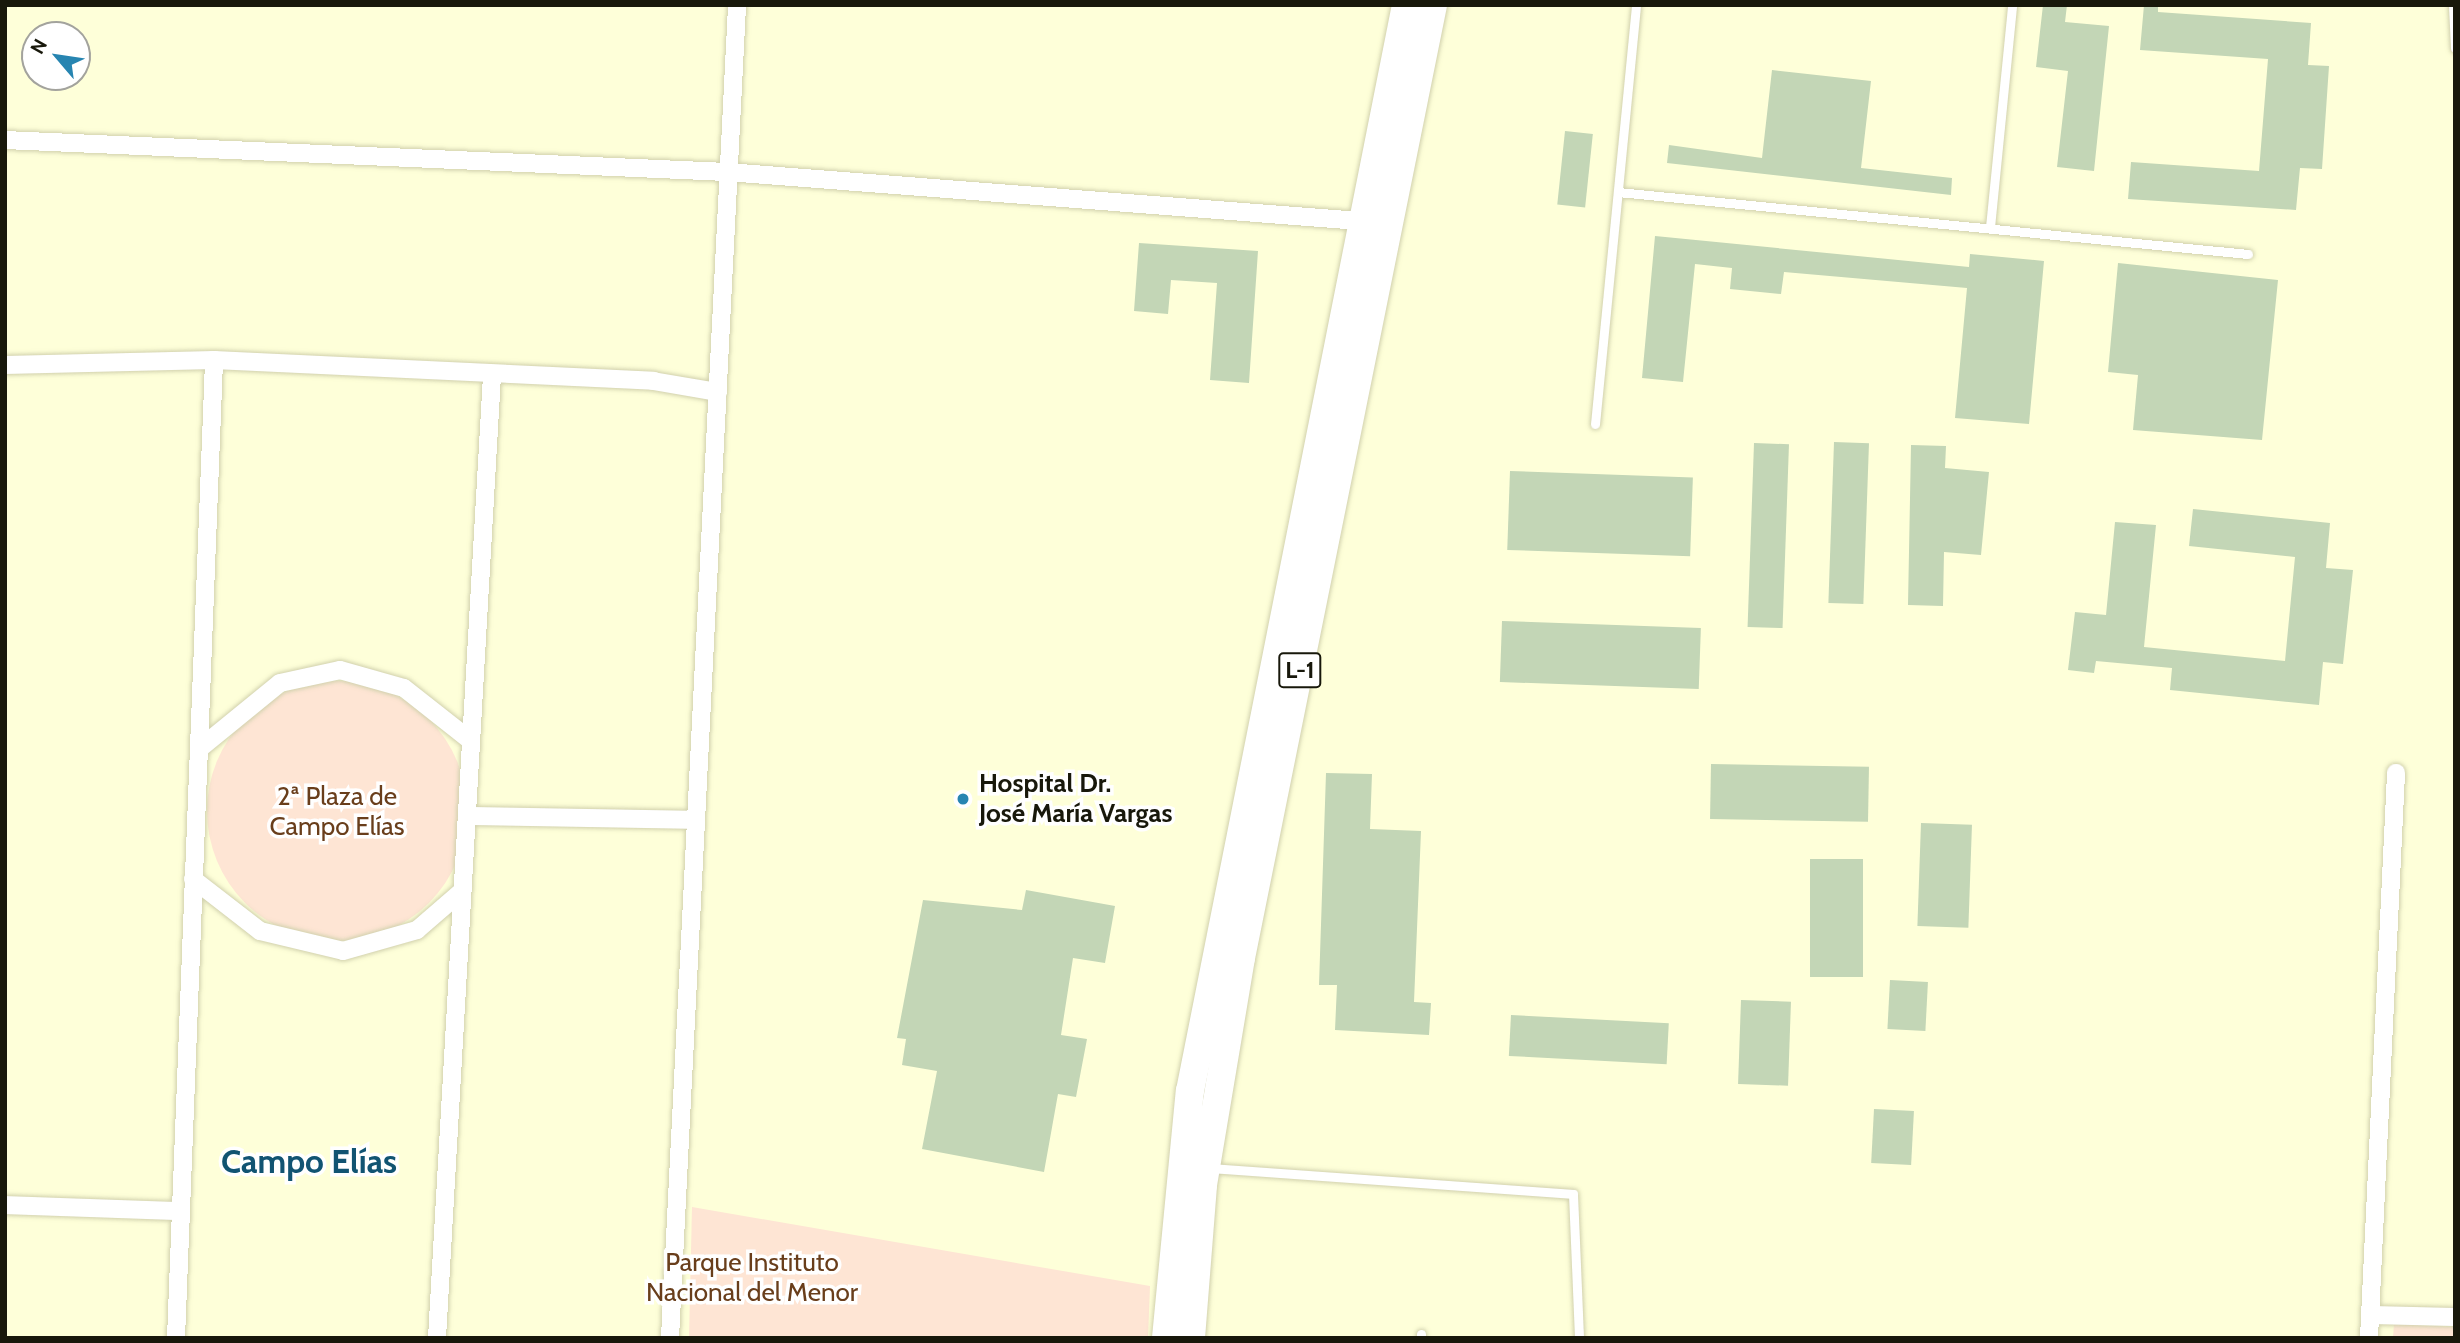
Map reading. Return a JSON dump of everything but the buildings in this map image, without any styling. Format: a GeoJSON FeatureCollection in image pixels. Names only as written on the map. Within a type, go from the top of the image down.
{"type":"FeatureCollection","features":[{"type":"Feature","properties":{"kind":"main road","name":"L-1"},"geometry":{"type":"LineString","coordinates":[[1166,1338],[1190,1091],[1360,221],[1406,5]]}},
{"type":"Feature","properties":{"kind":"main road","name":"L-1"},"geometry":{"type":"LineString","coordinates":[[1191,1338],[1206,1168],[1241,958],[1433,5]]}},
{"type":"Feature","properties":{"kind":"street"},"geometry":{"type":"LineString","coordinates":[[670,1338],[737,6]]}},
{"type":"Feature","properties":{"kind":"street"},"geometry":{"type":"LineString","coordinates":[[5,140],[727,172],[1390,223]]}},
{"type":"Feature","properties":{"kind":"street"},"geometry":{"type":"LineString","coordinates":[[5,365],[214,360],[653,382],[718,392]]}},
{"type":"Feature","properties":{"kind":"street"},"geometry":{"type":"LineString","coordinates":[[176,1338],[214,360]]}},
{"type":"Feature","properties":{"kind":"street"},"geometry":{"type":"LineString","coordinates":[[437,1338],[492,375]]}},
{"type":"Feature","properties":{"kind":"street"},"geometry":{"type":"LineString","coordinates":[[198,749],[280,682],[340,670],[404,688],[471,741]]}},
{"type":"Feature","properties":{"kind":"street"},"geometry":{"type":"LineString","coordinates":[[2370,1338],[2396,773]]}},
{"type":"Feature","properties":{"kind":"street"},"geometry":{"type":"LineString","coordinates":[[467,816],[694,820]]}},
{"type":"Feature","properties":{"kind":"street"},"geometry":{"type":"LineString","coordinates":[[193,879],[260,931],[343,951],[417,930],[462,891]]}},
{"type":"Feature","properties":{"kind":"street"},"geometry":{"type":"LineString","coordinates":[[5,1205],[181,1211]]}},
{"type":"Feature","properties":{"kind":"street"},"geometry":{"type":"LineString","coordinates":[[2371,1315],[2455,1317]]}},
{"type":"Feature","properties":{"kind":"lane"},"geometry":{"type":"LineString","coordinates":[[1595,424],[1636,5]]}},
{"type":"Feature","properties":{"kind":"lane"},"geometry":{"type":"LineString","coordinates":[[1990,227],[2012,5]]}},
{"type":"Feature","properties":{"kind":"lane"},"geometry":{"type":"LineString","coordinates":[[2453,5],[2455,48]]}},
{"type":"Feature","properties":{"kind":"lane"},"geometry":{"type":"LineString","coordinates":[[1618,192],[2248,254]]}},
{"type":"Feature","properties":{"kind":"lane"},"geometry":{"type":"LineString","coordinates":[[1206,1168],[1560,1188],[1573,1194],[1579,1338]]}},
{"type":"Feature","properties":{"kind":"green space","name":"2ª Plaza de Campo Elías"},"geometry":{"type":"Polygon","coordinates":[[[337,681],[387,691],[409,703],[429,719],[445,739],[457,761],[467,811],[457,861],[445,883],[429,903],[409,919],[387,931],[337,941],[287,931],[265,919],[245,903],[229,883],[217,861],[207,811],[217,761],[229,739],[245,719],[265,703],[287,691],[337,681]]]}},
{"type":"Feature","properties":{"kind":"green space","name":"Parque Instituto Nacional del Menor"},"geometry":{"type":"Polygon","coordinates":[[[692,1207],[1150,1286],[1148,1338],[689,1338],[692,1207]]]}},
{"type":"Feature","properties":{"kind":"green space"},"geometry":{"type":"Polygon","coordinates":[[[2394,1324],[2455,1327],[2455,1338],[2393,1338],[2394,1324]]]}},
{"type":"Feature","properties":{"kind":"place","name":"Hospital Dr. José María Vargas"},"geometry":{"type":"Point","coordinates":[963,799]}},
{"type":"Feature","properties":{"kind":"district","name":"Campo Elías"},"geometry":{"type":"Point","coordinates":[309,1162]}}]}
